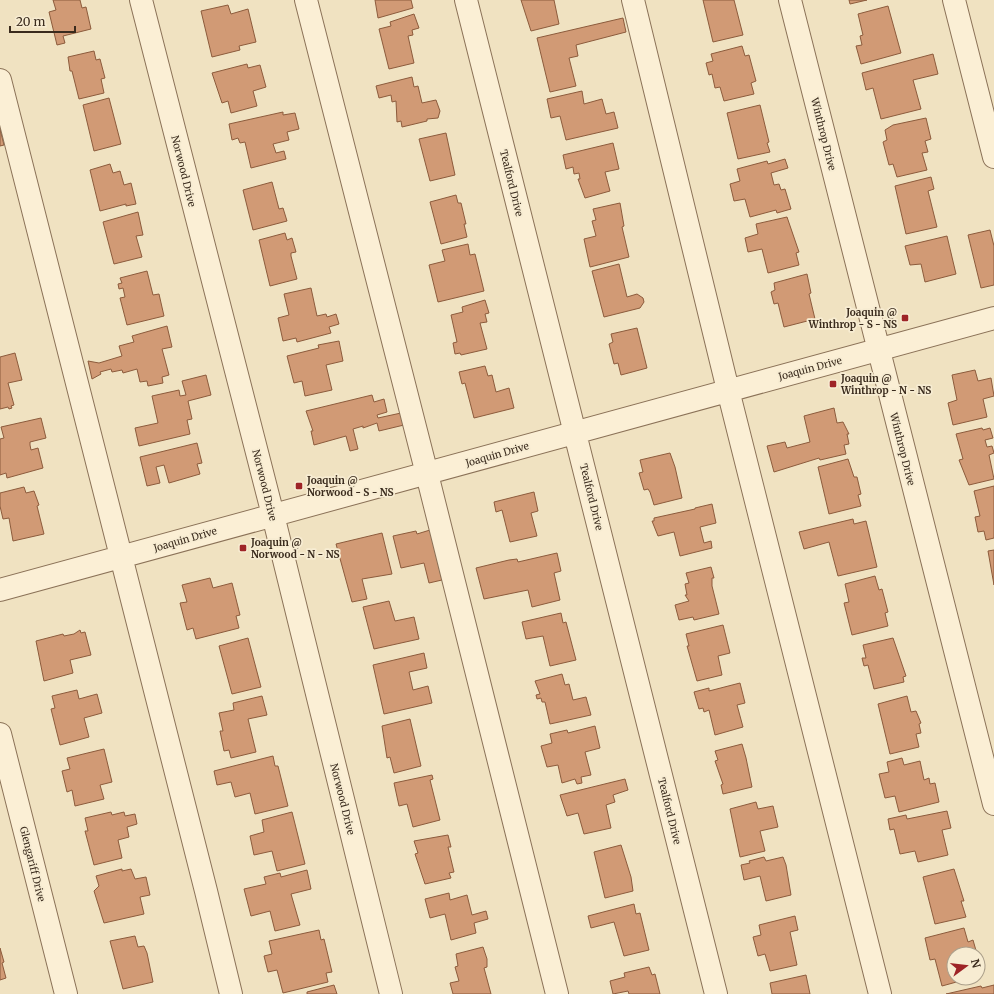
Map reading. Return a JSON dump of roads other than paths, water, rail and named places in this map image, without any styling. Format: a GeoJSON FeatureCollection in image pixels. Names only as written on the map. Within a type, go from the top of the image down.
{"type":"FeatureCollection","features":[{"type":"Feature","properties":{"kind":"street","name":"Norwood Drive"},"geometry":{"type":"LineString","coordinates":[[141,0],[272,515],[391,994]]}},
{"type":"Feature","properties":{"kind":"street"},"geometry":{"type":"LineString","coordinates":[[306,0],[427,474],[557,994]]}},
{"type":"Feature","properties":{"kind":"street","name":"Tealford Drive"},"geometry":{"type":"LineString","coordinates":[[466,0],[716,994]]}},
{"type":"Feature","properties":{"kind":"street"},"geometry":{"type":"LineString","coordinates":[[633,0],[728,390],[880,994]]}},
{"type":"Feature","properties":{"kind":"street","name":"Winthrop Drive"},"geometry":{"type":"LineString","coordinates":[[790,0],[994,804]]}},
{"type":"Feature","properties":{"kind":"street"},"geometry":{"type":"LineString","coordinates":[[954,0],[994,157]]}},
{"type":"Feature","properties":{"kind":"street"},"geometry":{"type":"LineString","coordinates":[[0,80],[231,994]]}},
{"type":"Feature","properties":{"kind":"street","name":"Joaquin Drive"},"geometry":{"type":"LineString","coordinates":[[0,590],[427,474],[575,431],[994,318]]}},
{"type":"Feature","properties":{"kind":"street","name":"Glengariff Drive"},"geometry":{"type":"LineString","coordinates":[[0,734],[66,994]]}},
{"type":"Feature","properties":{"kind":"place","name":"Joaquin @ Winthrop - S - NS"},"geometry":{"type":"Point","coordinates":[905,318]}},
{"type":"Feature","properties":{"kind":"place","name":"Joaquin @ Winthrop - N - NS"},"geometry":{"type":"Point","coordinates":[833,384]}},
{"type":"Feature","properties":{"kind":"place","name":"Joaquin @ Norwood - S - NS"},"geometry":{"type":"Point","coordinates":[299,486]}},
{"type":"Feature","properties":{"kind":"place","name":"Joaquin @ Norwood - N - NS"},"geometry":{"type":"Point","coordinates":[243,548]}}]}
